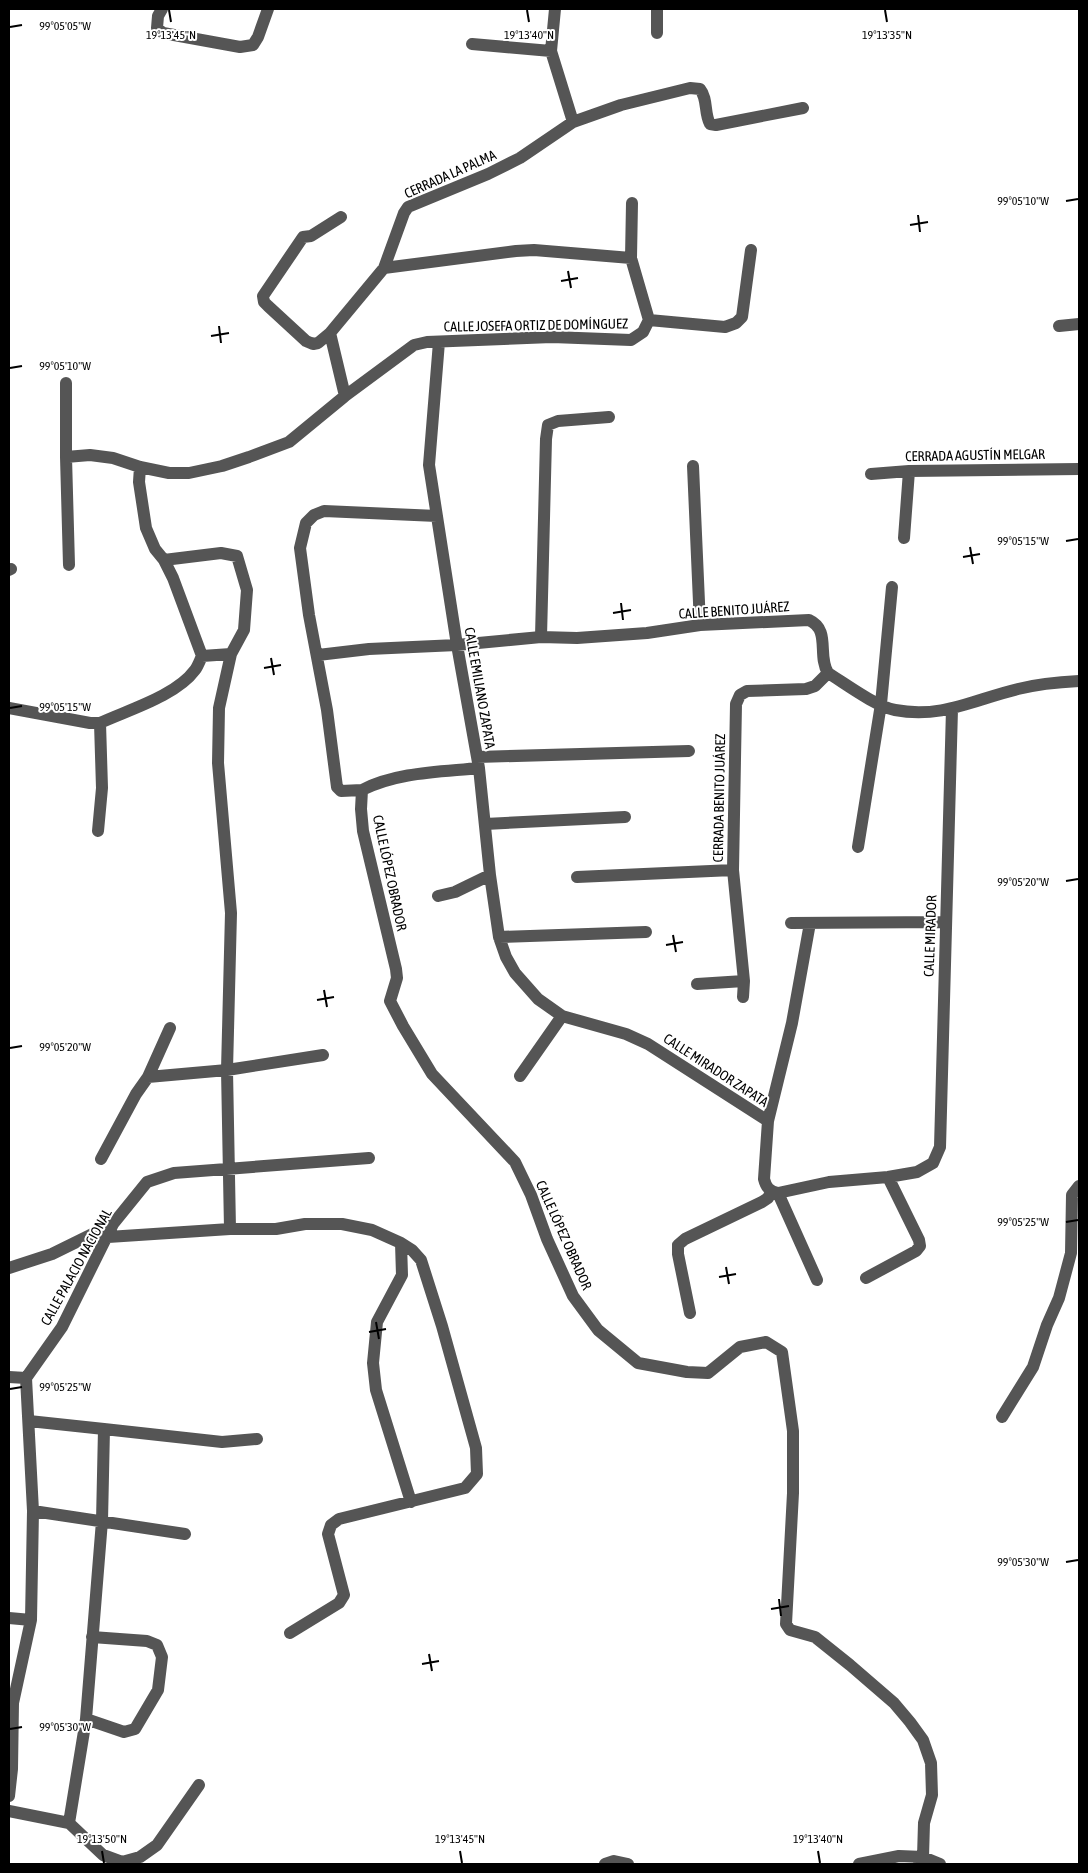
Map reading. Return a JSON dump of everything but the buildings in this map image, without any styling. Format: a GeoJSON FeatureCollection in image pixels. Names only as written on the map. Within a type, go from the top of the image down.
{"type":"FeatureCollection","features":[{"type":"Feature","properties":{"kind":"street"},"geometry":{"type":"LineString","coordinates":[[162,9],[158,16],[158,28],[163,33],[240,47],[253,45],[268,9]]}},
{"type":"Feature","properties":{"kind":"street"},"geometry":{"type":"LineString","coordinates":[[555,9],[551,51],[573,122]]}},
{"type":"Feature","properties":{"kind":"street"},"geometry":{"type":"LineString","coordinates":[[657,33],[658,9]]}},
{"type":"Feature","properties":{"kind":"street"},"geometry":{"type":"LineString","coordinates":[[472,44],[551,51]]}},
{"type":"Feature","properties":{"kind":"street","name":"CERRADA LA PALMA"},"geometry":{"type":"LineString","coordinates":[[330,333],[384,268],[404,213],[408,207],[488,174],[520,158],[573,122],[621,105],[690,88],[700,89],[704,94],[707,118],[710,124],[716,125],[804,108]]}},
{"type":"Feature","properties":{"kind":"street"},"geometry":{"type":"LineString","coordinates":[[632,203],[631,258],[649,320],[725,327],[736,323],[742,317],[751,250]]}},
{"type":"Feature","properties":{"kind":"street"},"geometry":{"type":"LineString","coordinates":[[341,217],[311,236],[303,237],[263,296],[264,302],[306,341],[313,344],[318,343],[330,333],[345,396]]}},
{"type":"Feature","properties":{"kind":"street"},"geometry":{"type":"LineString","coordinates":[[384,268],[534,250],[631,258]]}},
{"type":"Feature","properties":{"kind":"street","name":"CALLE JOSEFA ORTIZ DE DOMÍNGUEZ"},"geometry":{"type":"LineString","coordinates":[[66,457],[90,455],[113,458],[140,467],[170,473],[190,473],[222,466],[289,442],[345,396],[414,345],[427,342],[552,338],[631,340],[643,332],[649,320]]}},
{"type":"Feature","properties":{"kind":"street"},"geometry":{"type":"LineString","coordinates":[[1059,326],[1079,324]]}},
{"type":"Feature","properties":{"kind":"street","name":"CALLE EMILIANO ZAPATA"},"geometry":{"type":"LineString","coordinates":[[439,342],[429,465],[457,645],[478,763],[490,875],[499,936],[506,957],[515,973],[538,999],[562,1016]]}},
{"type":"Feature","properties":{"kind":"street"},"geometry":{"type":"LineString","coordinates":[[66,383],[69,565]]}},
{"type":"Feature","properties":{"kind":"street"},"geometry":{"type":"LineString","coordinates":[[541,637],[546,439],[548,425],[558,421],[609,417]]}},
{"type":"Feature","properties":{"kind":"street"},"geometry":{"type":"LineString","coordinates":[[693,466],[700,625]]}},
{"type":"Feature","properties":{"kind":"street"},"geometry":{"type":"LineString","coordinates":[[9,708],[90,723],[100,723],[164,694],[195,670],[202,656],[164,560],[155,549],[146,528],[139,482],[140,467]]}},
{"type":"Feature","properties":{"kind":"street","name":"CERRADA AGUSTÍN MELGAR"},"geometry":{"type":"LineString","coordinates":[[871,474],[909,471],[1079,469]]}},
{"type":"Feature","properties":{"kind":"street"},"geometry":{"type":"LineString","coordinates":[[904,538],[909,471]]}},
{"type":"Feature","properties":{"kind":"street"},"geometry":{"type":"LineString","coordinates":[[437,516],[324,511],[314,515],[306,523],[300,548],[310,615],[328,710],[337,787],[341,792],[362,790],[401,777],[478,763],[689,750]]}},
{"type":"Feature","properties":{"kind":"street"},"geometry":{"type":"LineString","coordinates":[[164,560],[221,553],[237,556],[247,590],[244,630],[231,654],[219,708],[218,763],[231,913],[227,1070],[230,1229]]}},
{"type":"Feature","properties":{"kind":"street"},"geometry":{"type":"LineString","coordinates":[[858,847],[881,704],[892,587]]}},
{"type":"Feature","properties":{"kind":"street","name":"CALLE BENITO JUÁREZ"},"geometry":{"type":"LineString","coordinates":[[318,655],[369,649],[457,645],[541,637],[577,638],[647,633],[700,625],[809,620],[817,623],[822,632],[823,666],[828,673]]}},
{"type":"Feature","properties":{"kind":"street"},"geometry":{"type":"LineString","coordinates":[[202,656],[231,654]]}},
{"type":"Feature","properties":{"kind":"street"},"geometry":{"type":"LineString","coordinates":[[828,673],[881,704],[895,710],[923,712],[952,709],[1018,689],[1053,682],[1079,681]]}},
{"type":"Feature","properties":{"kind":"street","name":"CERRADA BENITO JUÁREZ"},"geometry":{"type":"LineString","coordinates":[[577,877],[733,870],[736,704],[740,695],[747,691],[815,686],[828,673]]}},
{"type":"Feature","properties":{"kind":"street","name":"CALLE MIRADOR"},"geometry":{"type":"LineString","coordinates":[[888,1177],[916,1172],[933,1163],[940,1147],[952,709]]}},
{"type":"Feature","properties":{"kind":"street"},"geometry":{"type":"LineString","coordinates":[[98,831],[102,788],[100,723]]}},
{"type":"Feature","properties":{"kind":"street","name":"CALLE LÓPEZ OBRADOR"},"geometry":{"type":"LineString","coordinates":[[362,790],[363,831],[396,969],[397,978],[390,1001],[432,1074],[515,1162],[531,1195],[547,1239],[573,1296],[598,1330],[638,1362],[687,1372],[708,1373],[740,1346],[766,1342],[782,1352],[793,1431],[794,1493],[786,1624],[790,1630],[815,1637],[857,1671],[894,1703],[923,1740],[931,1763],[932,1795],[924,1823],[921,1861]]}},
{"type":"Feature","properties":{"kind":"street"},"geometry":{"type":"LineString","coordinates":[[485,824],[625,817]]}},
{"type":"Feature","properties":{"kind":"street"},"geometry":{"type":"LineString","coordinates":[[733,870],[744,981],[743,997]]}},
{"type":"Feature","properties":{"kind":"street"},"geometry":{"type":"LineString","coordinates":[[438,896],[455,892],[490,875]]}},
{"type":"Feature","properties":{"kind":"street"},"geometry":{"type":"LineString","coordinates":[[792,923],[945,922]]}},
{"type":"Feature","properties":{"kind":"street"},"geometry":{"type":"LineString","coordinates":[[768,1121],[792,1023],[810,923]]}},
{"type":"Feature","properties":{"kind":"street"},"geometry":{"type":"LineString","coordinates":[[499,936],[646,932]]}},
{"type":"Feature","properties":{"kind":"street"},"geometry":{"type":"LineString","coordinates":[[698,984],[744,981]]}},
{"type":"Feature","properties":{"kind":"street"},"geometry":{"type":"LineString","coordinates":[[520,1076],[562,1016]]}},
{"type":"Feature","properties":{"kind":"street","name":"CALLE MIRADOR ZAPATA"},"geometry":{"type":"LineString","coordinates":[[562,1016],[626,1034],[648,1044],[768,1121],[764,1179],[766,1186],[774,1192],[817,1280]]}},
{"type":"Feature","properties":{"kind":"street"},"geometry":{"type":"LineString","coordinates":[[101,1159],[136,1094],[148,1077],[170,1028]]}},
{"type":"Feature","properties":{"kind":"street"},"geometry":{"type":"LineString","coordinates":[[148,1077],[227,1070],[323,1055]]}},
{"type":"Feature","properties":{"kind":"street"},"geometry":{"type":"LineString","coordinates":[[230,1169],[370,1158]]}},
{"type":"Feature","properties":{"kind":"street","name":"CALLE PALACIO NACIONAL"},"geometry":{"type":"LineString","coordinates":[[26,1378],[62,1327],[113,1224],[147,1182],[174,1173],[230,1169]]}},
{"type":"Feature","properties":{"kind":"street"},"geometry":{"type":"LineString","coordinates":[[690,1313],[678,1254],[678,1245],[685,1239],[762,1202],[774,1192],[829,1182],[888,1177],[919,1240],[920,1246],[916,1251],[866,1278]]}},
{"type":"Feature","properties":{"kind":"street"},"geometry":{"type":"LineString","coordinates":[[1002,1417],[1033,1367],[1047,1325],[1059,1298],[1071,1253],[1072,1195],[1079,1186]]}},
{"type":"Feature","properties":{"kind":"street"},"geometry":{"type":"LineString","coordinates":[[9,1268],[52,1254],[113,1224]]}},
{"type":"Feature","properties":{"kind":"street"},"geometry":{"type":"LineString","coordinates":[[108,1237],[230,1229],[276,1229],[305,1224],[342,1224],[372,1230],[401,1242],[421,1260],[442,1326],[476,1448],[477,1474],[465,1488],[339,1520],[331,1525],[328,1534],[344,1595],[339,1603],[290,1633]]}},
{"type":"Feature","properties":{"kind":"street"},"geometry":{"type":"LineString","coordinates":[[401,1242],[402,1275],[376,1322],[373,1363],[376,1390],[410,1502]]}},
{"type":"Feature","properties":{"kind":"street"},"geometry":{"type":"LineString","coordinates":[[9,1377],[26,1378],[33,1511],[31,1620],[13,1703],[9,1796]]}},
{"type":"Feature","properties":{"kind":"street"},"geometry":{"type":"LineString","coordinates":[[29,1421],[222,1442],[257,1439]]}},
{"type":"Feature","properties":{"kind":"street"},"geometry":{"type":"LineString","coordinates":[[69,1822],[86,1719],[102,1521],[104,1429]]}},
{"type":"Feature","properties":{"kind":"street"},"geometry":{"type":"LineString","coordinates":[[33,1511],[185,1534]]}},
{"type":"Feature","properties":{"kind":"street"},"geometry":{"type":"LineString","coordinates":[[9,1618],[31,1620]]}},
{"type":"Feature","properties":{"kind":"street"},"geometry":{"type":"LineString","coordinates":[[86,1719],[124,1732],[135,1729],[158,1690],[162,1657],[157,1645],[147,1641],[92,1637]]}},
{"type":"Feature","properties":{"kind":"street"},"geometry":{"type":"LineString","coordinates":[[9,1811],[69,1822],[103,1855],[122,1862],[140,1857],[157,1845],[199,1785]]}},
{"type":"Feature","properties":{"kind":"street"},"geometry":{"type":"LineString","coordinates":[[859,1864],[899,1856],[940,1864]]}},
{"type":"Feature","properties":{"kind":"street"},"geometry":{"type":"LineString","coordinates":[[605,1864],[614,1861],[628,1864]]}}]}
